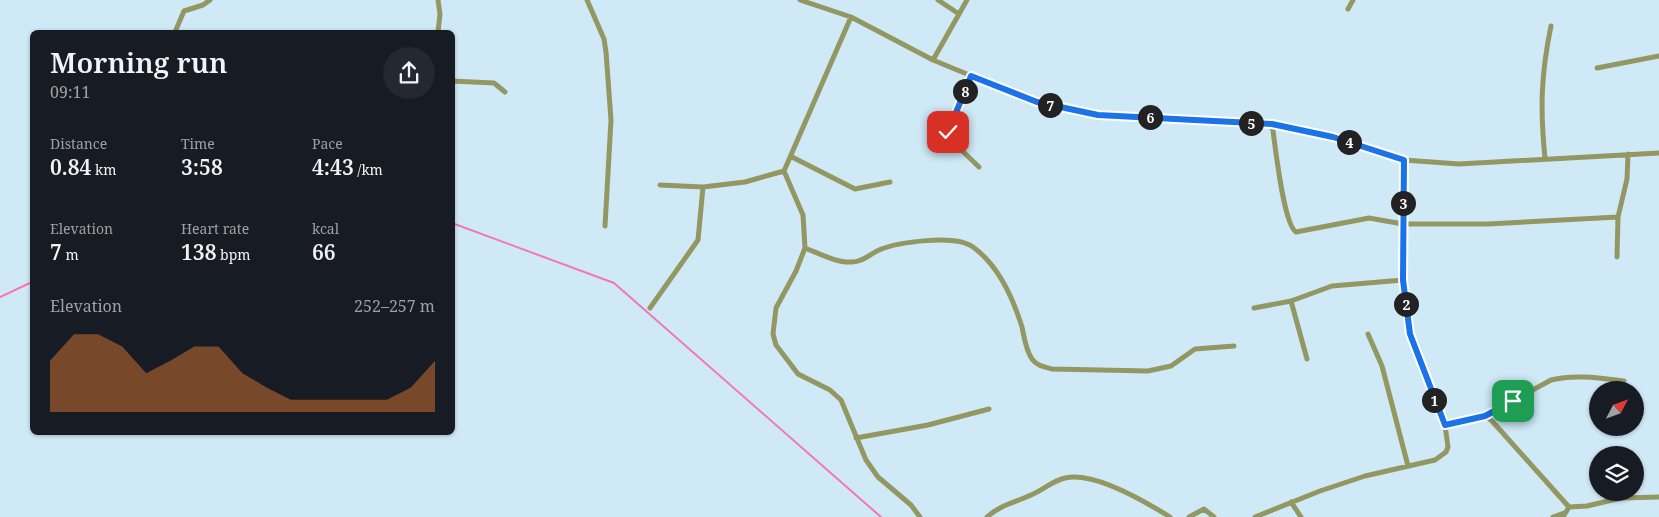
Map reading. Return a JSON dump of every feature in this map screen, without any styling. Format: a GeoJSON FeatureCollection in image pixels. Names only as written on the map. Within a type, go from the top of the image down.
{"type":"FeatureCollection","features":[{"type":"Feature","properties":{"kind":"street"},"geometry":{"type":"LineString","coordinates":[[176,30],[184,11],[202,6],[210,0]]}},
{"type":"Feature","properties":{"kind":"street"},"geometry":{"type":"LineString","coordinates":[[438,0],[440,14],[438,30]]}},
{"type":"Feature","properties":{"kind":"street"},"geometry":{"type":"LineString","coordinates":[[587,0],[604,39],[606,52],[611,120],[605,226]]}},
{"type":"Feature","properties":{"kind":"street"},"geometry":{"type":"LineString","coordinates":[[800,0],[808,1],[851,17],[933,60],[1037,102],[1098,115],[1272,124],[1333,137],[1404,160],[1459,164],[1659,153]]}},
{"type":"Feature","properties":{"kind":"street"},"geometry":{"type":"LineString","coordinates":[[938,0],[959,14]]}},
{"type":"Feature","properties":{"kind":"street"},"geometry":{"type":"LineString","coordinates":[[933,60],[967,0]]}},
{"type":"Feature","properties":{"kind":"street"},"geometry":{"type":"LineString","coordinates":[[1348,9],[1353,0]]}},
{"type":"Feature","properties":{"kind":"street"},"geometry":{"type":"LineString","coordinates":[[660,185],[703,187],[745,182],[784,171],[792,157],[851,17]]}},
{"type":"Feature","properties":{"kind":"street"},"geometry":{"type":"LineString","coordinates":[[1545,158],[1541,102],[1543,64],[1551,26]]}},
{"type":"Feature","properties":{"kind":"street"},"geometry":{"type":"LineString","coordinates":[[1597,68],[1659,56]]}},
{"type":"Feature","properties":{"kind":"street"},"geometry":{"type":"LineString","coordinates":[[971,76],[948,132],[952,142],[979,167]]}},
{"type":"Feature","properties":{"kind":"street"},"geometry":{"type":"LineString","coordinates":[[455,81],[494,83],[505,92]]}},
{"type":"Feature","properties":{"kind":"street"},"geometry":{"type":"LineString","coordinates":[[1272,124],[1283,198],[1293,230],[1304,232],[1368,218],[1403,224],[1488,224],[1618,217]]}},
{"type":"Feature","properties":{"kind":"street"},"geometry":{"type":"LineString","coordinates":[[1617,257],[1618,217],[1627,179],[1628,154]]}},
{"type":"Feature","properties":{"kind":"street"},"geometry":{"type":"LineString","coordinates":[[792,157],[855,190],[890,182]]}},
{"type":"Feature","properties":{"kind":"street"},"geometry":{"type":"LineString","coordinates":[[1254,517],[1365,476],[1435,460],[1446,452],[1448,447],[1445,425],[1410,334],[1403,280],[1404,160]]}},
{"type":"Feature","properties":{"kind":"street"},"geometry":{"type":"LineString","coordinates":[[784,171],[803,215],[804,248],[796,272],[776,308],[774,334],[776,345],[798,374],[830,390],[841,400],[866,460],[878,477],[911,505],[920,517]]}},
{"type":"Feature","properties":{"kind":"street"},"geometry":{"type":"LineString","coordinates":[[650,308],[698,240],[703,187]]}},
{"type":"Feature","properties":{"kind":"street"},"geometry":{"type":"LineString","coordinates":[[804,248],[844,262],[852,262],[862,260],[881,250],[914,242],[955,240],[971,245],[991,267],[1013,298],[1031,357],[1040,365],[1052,369],[1148,371],[1171,366],[1195,349],[1234,346]]}},
{"type":"Feature","properties":{"kind":"street"},"geometry":{"type":"LineString","coordinates":[[1254,308],[1291,301],[1332,286],[1403,280]]}},
{"type":"Feature","properties":{"kind":"street"},"geometry":{"type":"LineString","coordinates":[[1291,301],[1307,358]]}},
{"type":"Feature","properties":{"kind":"street"},"geometry":{"type":"LineString","coordinates":[[1368,334],[1382,366],[1408,466]]}},
{"type":"Feature","properties":{"kind":"street"},"geometry":{"type":"LineString","coordinates":[[1445,425],[1485,416],[1541,384],[1557,378],[1587,376],[1624,381]]}},
{"type":"Feature","properties":{"kind":"street"},"geometry":{"type":"LineString","coordinates":[[856,438],[928,426],[989,409]]}},
{"type":"Feature","properties":{"kind":"street"},"geometry":{"type":"LineString","coordinates":[[1485,416],[1492,421],[1569,507]]}},
{"type":"Feature","properties":{"kind":"street"},"geometry":{"type":"LineString","coordinates":[[987,517],[995,510],[1033,494],[1054,480],[1068,477],[1089,478],[1104,482],[1170,517]]}},
{"type":"Feature","properties":{"kind":"street"},"geometry":{"type":"LineString","coordinates":[[1569,507],[1587,506],[1621,498],[1659,497]]}},
{"type":"Feature","properties":{"kind":"street"},"geometry":{"type":"LineString","coordinates":[[1291,502],[1301,517]]}},
{"type":"Feature","properties":{"kind":"street"},"geometry":{"type":"LineString","coordinates":[[1553,517],[1564,515],[1569,507]]}},
{"type":"Feature","properties":{"kind":"street"},"geometry":{"type":"LineString","coordinates":[[1188,517],[1204,509],[1214,517]]}},
{"type":"Feature","properties":{"kind":"waterway"},"geometry":{"type":"LineString","coordinates":[[455,224],[614,283],[881,517]]}},
{"type":"Feature","properties":{"kind":"waterway"},"geometry":{"type":"LineString","coordinates":[[0,297],[30,283]]}},
{"type":"Feature","properties":{"kind":"route"},"geometry":{"type":"LineString","coordinates":[[948,132],[971,76],[1037,102],[1098,115],[1272,124],[1333,137],[1404,160],[1403,280],[1410,334],[1445,425],[1478,416],[1485,416],[1513,401]]}}]}
